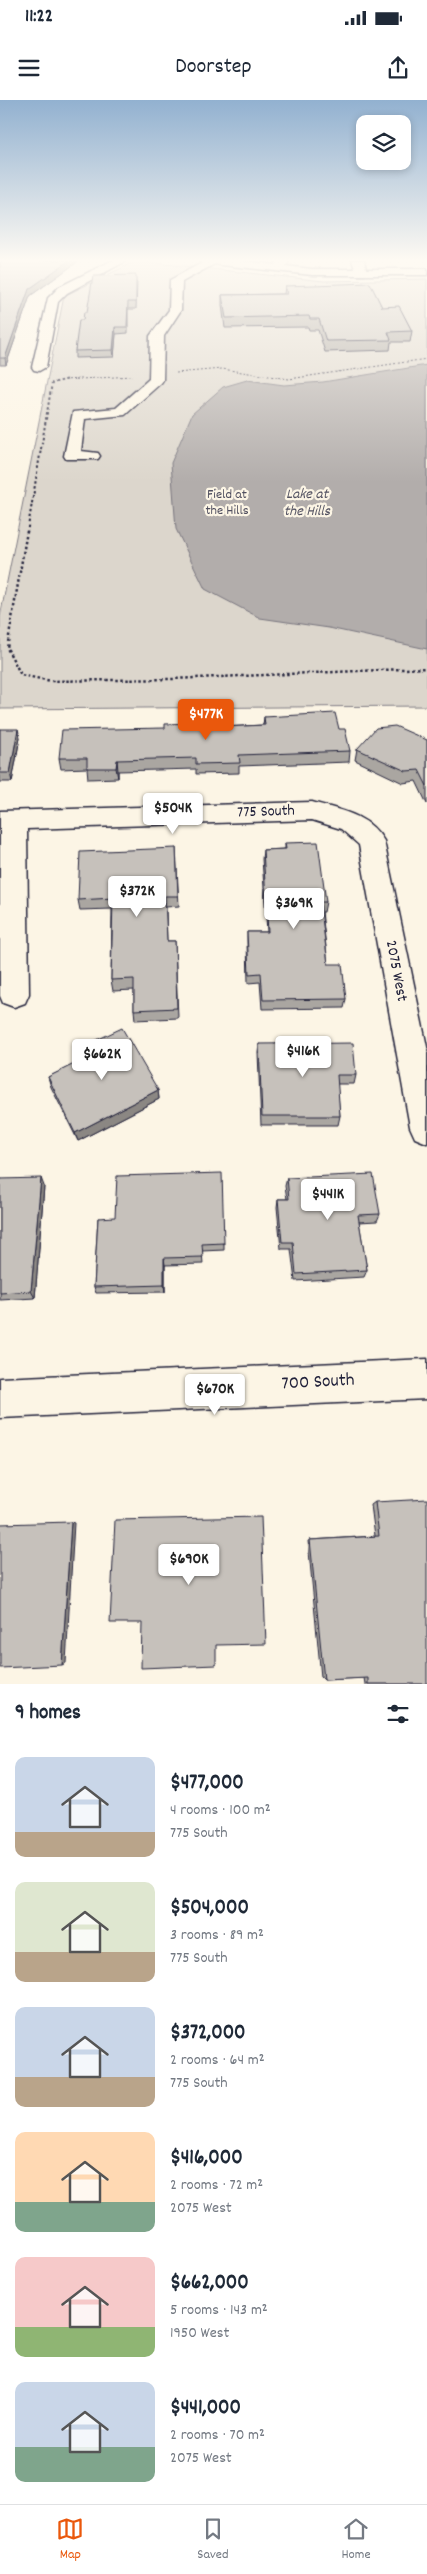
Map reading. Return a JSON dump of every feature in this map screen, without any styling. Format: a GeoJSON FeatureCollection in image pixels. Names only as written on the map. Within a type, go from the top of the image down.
{"type":"FeatureCollection","features":[{"type":"Feature","properties":{"kind":"street"},"geometry":{"type":"LineString","coordinates":[[39,367],[46,334]]}},
{"type":"Feature","properties":{"kind":"street"},"geometry":{"type":"LineString","coordinates":[[92,456],[72,456],[78,415],[120,412],[156,380],[158,334]]}},
{"type":"Feature","properties":{"kind":"street","name":"775 South"},"geometry":{"type":"LineString","coordinates":[[7,819],[312,811],[350,822]]}},
{"type":"Feature","properties":{"kind":"street"},"geometry":{"type":"LineString","coordinates":[[7,819],[14,994]]}},
{"type":"Feature","properties":{"kind":"street","name":"2075 West"},"geometry":{"type":"LineString","coordinates":[[350,822],[370,841],[427,1127]]}},
{"type":"Feature","properties":{"kind":"street","name":"700 South"},"geometry":{"type":"LineString","coordinates":[[0,1398],[427,1378]]}},
{"type":"Feature","properties":{"kind":"path"},"geometry":{"type":"LineString","coordinates":[[427,359],[290,379],[222,369],[74,378],[52,383],[7,648],[21,676],[51,681],[163,679],[427,668]]}},
{"type":"Feature","properties":{"kind":"green space","name":"Field at the Hills"},"geometry":{"type":"Polygon","coordinates":[[[56,334],[427,334],[427,706],[0,709],[0,617],[56,334]]]}},
{"type":"Feature","properties":{"kind":"water","name":"Lake at the Hills"},"geometry":{"type":"Polygon","coordinates":[[[427,365],[427,649],[329,628],[260,618],[205,589],[176,529],[171,463],[192,414],[223,387],[247,380],[284,385],[323,382],[427,365]]]}},
{"type":"Feature","properties":{"kind":"building"},"geometry":{"type":"Polygon","coordinates":[[[0,334],[13,334],[5,358],[0,358],[0,334]]]}},
{"type":"Feature","properties":{"kind":"building"},"geometry":{"type":"Polygon","coordinates":[[[77,334],[114,334],[113,350],[75,351],[77,334]]]}},
{"type":"Feature","properties":{"kind":"building"},"geometry":{"type":"Polygon","coordinates":[[[324,334],[389,334],[391,340],[326,341],[324,334]]]}},
{"type":"Feature","properties":{"kind":"building"},"geometry":{"type":"Polygon","coordinates":[[[335,713],[339,729],[345,729],[350,751],[239,755],[240,763],[196,764],[196,758],[117,760],[116,768],[87,768],[87,758],[59,758],[62,730],[165,728],[165,724],[221,722],[222,727],[265,725],[264,717],[335,713]]]}},
{"type":"Feature","properties":{"kind":"building"},"geometry":{"type":"Polygon","coordinates":[[[395,726],[427,740],[427,786],[419,770],[406,771],[357,749],[376,728],[395,726]]]}},
{"type":"Feature","properties":{"kind":"building"},"geometry":{"type":"Polygon","coordinates":[[[0,729],[18,729],[10,773],[0,773],[0,729]]]}},
{"type":"Feature","properties":{"kind":"building"},"geometry":{"type":"Polygon","coordinates":[[[318,842],[326,902],[320,902],[328,964],[342,964],[346,999],[263,1000],[261,973],[249,974],[247,932],[268,932],[263,850],[286,849],[285,843],[318,842]]]}},
{"type":"Feature","properties":{"kind":"building"},"geometry":{"type":"Polygon","coordinates":[[[176,848],[178,896],[165,896],[167,941],[175,941],[177,1008],[134,1010],[134,979],[111,980],[113,898],[78,900],[80,852],[176,848]]]}},
{"type":"Feature","properties":{"kind":"building"},"geometry":{"type":"Polygon","coordinates":[[[122,1028],[158,1090],[75,1133],[48,1077],[90,1056],[84,1046],[122,1028]]]}},
{"type":"Feature","properties":{"kind":"building"},"geometry":{"type":"Polygon","coordinates":[[[353,1043],[356,1075],[337,1075],[340,1116],[262,1116],[259,1044],[353,1043]]]}},
{"type":"Feature","properties":{"kind":"building"},"geometry":{"type":"Polygon","coordinates":[[[222,1173],[224,1243],[202,1244],[203,1257],[164,1258],[164,1285],[94,1287],[98,1218],[115,1217],[117,1176],[222,1173]]]}},
{"type":"Feature","properties":{"kind":"building"},"geometry":{"type":"Polygon","coordinates":[[[373,1174],[380,1214],[358,1215],[367,1270],[296,1274],[293,1242],[282,1242],[278,1199],[289,1199],[287,1178],[373,1174]]]}},
{"type":"Feature","properties":{"kind":"building"},"geometry":{"type":"Polygon","coordinates":[[[41,1178],[31,1291],[0,1293],[0,1179],[41,1178]]]}},
{"type":"Feature","properties":{"kind":"building"},"geometry":{"type":"Polygon","coordinates":[[[427,1499],[427,1684],[368,1684],[368,1678],[324,1680],[310,1540],[379,1536],[375,1502],[427,1499]]]}},
{"type":"Feature","properties":{"kind":"building"},"geometry":{"type":"Polygon","coordinates":[[[261,1517],[266,1644],[216,1645],[216,1665],[141,1668],[142,1623],[110,1623],[115,1520],[261,1517]]]}},
{"type":"Feature","properties":{"kind":"building"},"geometry":{"type":"Polygon","coordinates":[[[71,1522],[62,1665],[0,1668],[0,1524],[71,1522]]]}}]}
